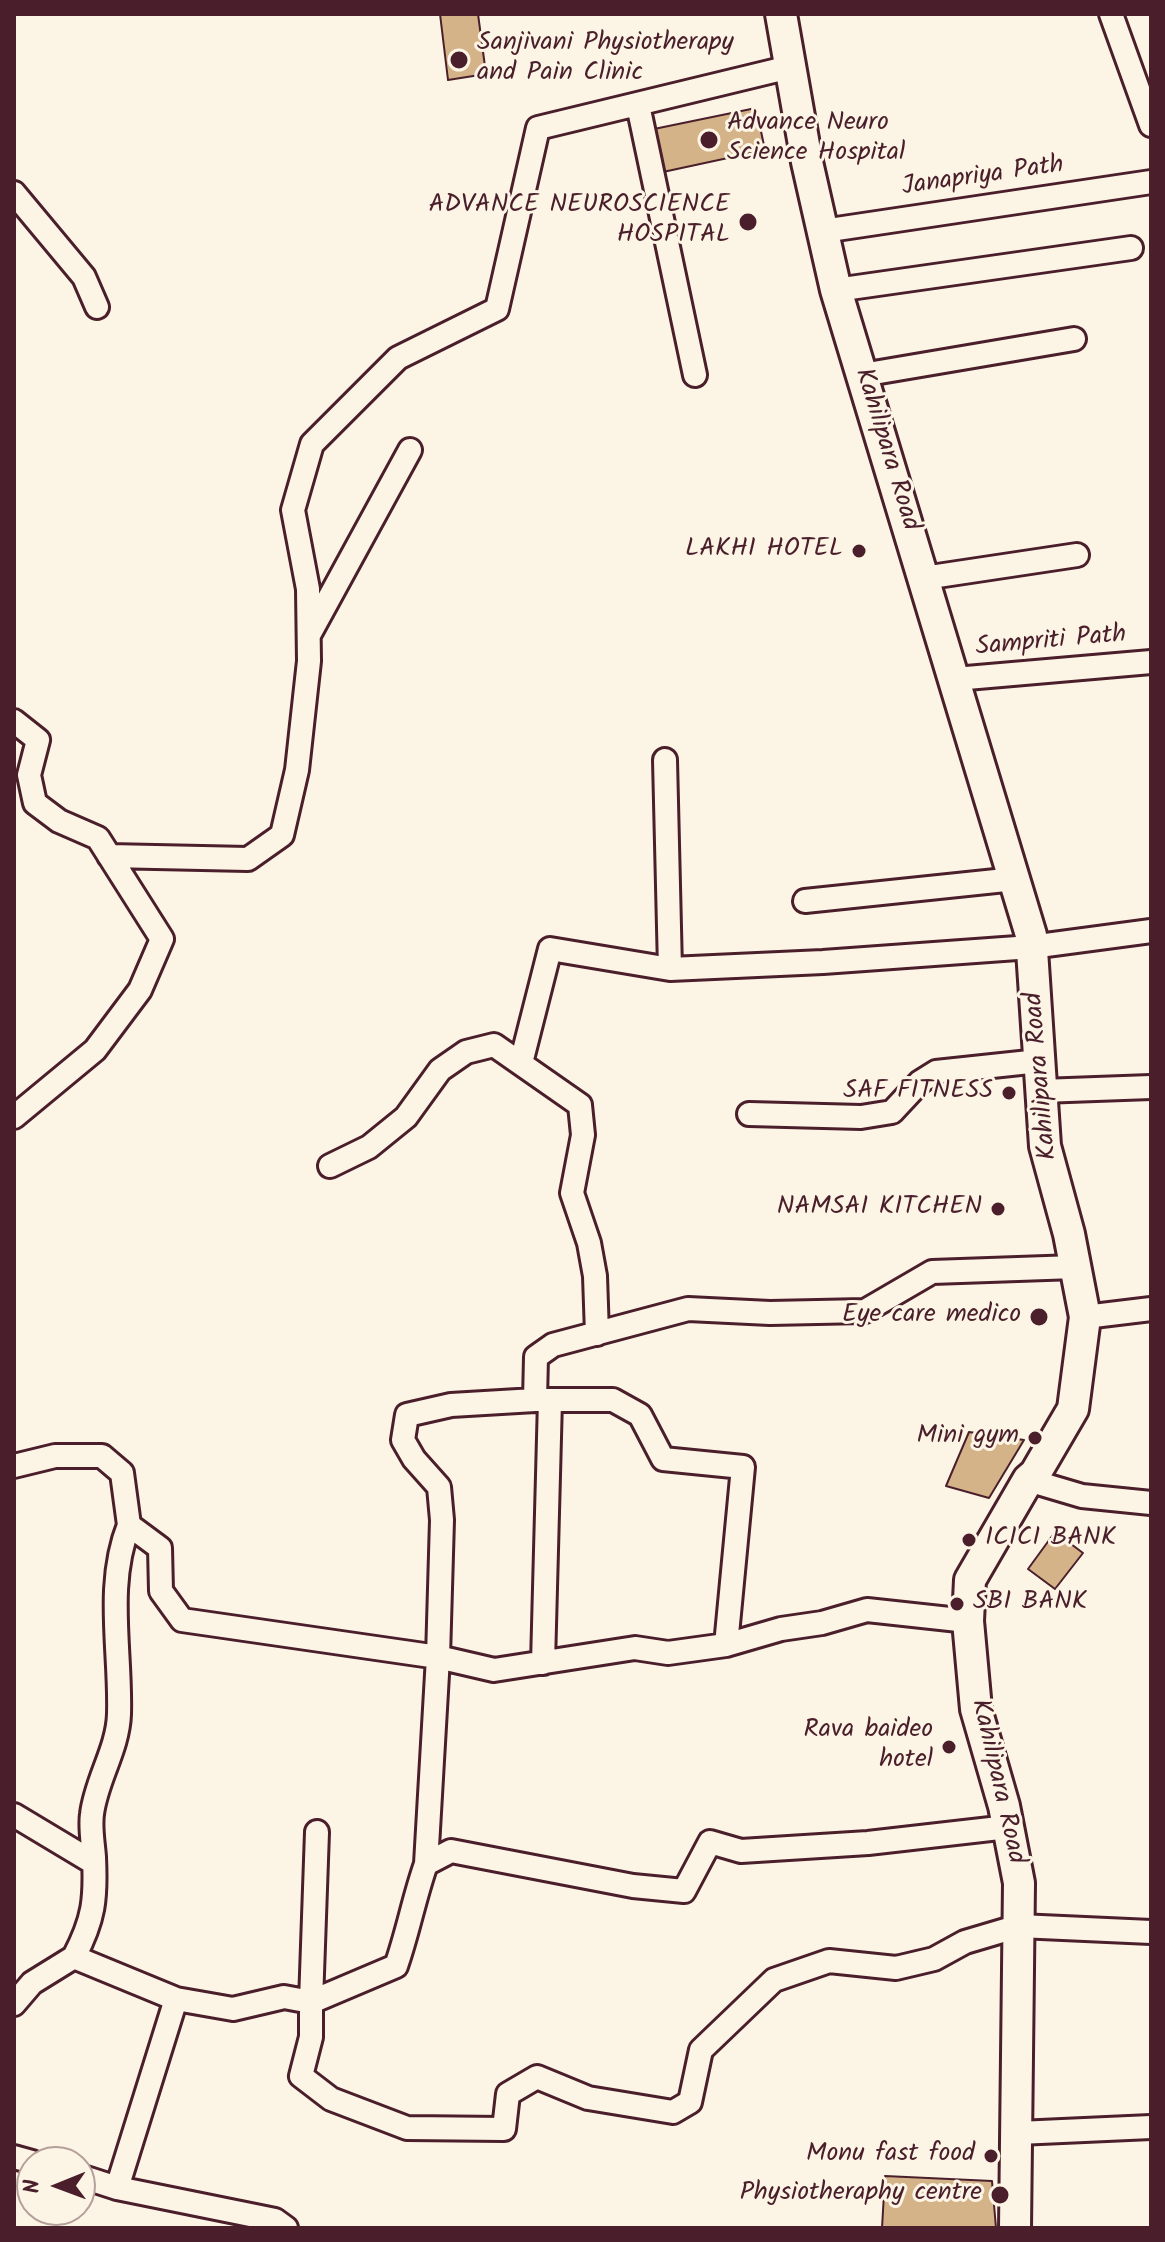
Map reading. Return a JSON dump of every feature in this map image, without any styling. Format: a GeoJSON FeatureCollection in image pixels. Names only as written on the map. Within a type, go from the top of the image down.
{"type":"FeatureCollection","features":[{"type":"Feature","properties":{"kind":"main road","name":"Kahilipara Road"},"geometry":{"type":"LineString","coordinates":[[781,14],[807,162],[836,290],[1031,935],[1045,1146],[1085,1317],[1073,1409],[970,1580],[968,1621],[976,1709],[1008,1827],[1019,1883],[1015,2228]]}},
{"type":"Feature","properties":{"kind":"street"},"geometry":{"type":"LineString","coordinates":[[1111,14],[1151,125]]}},
{"type":"Feature","properties":{"kind":"street"},"geometry":{"type":"LineString","coordinates":[[109,856],[248,859],[282,835],[297,770],[309,661],[308,589],[293,510],[312,444],[398,358],[497,309],[538,128],[790,67]]}},
{"type":"Feature","properties":{"kind":"street"},"geometry":{"type":"LineString","coordinates":[[638,105],[695,375]]}},
{"type":"Feature","properties":{"kind":"street","name":"Janapriya Path"},"geometry":{"type":"LineString","coordinates":[[823,231],[1151,182]]}},
{"type":"Feature","properties":{"kind":"street"},"geometry":{"type":"LineString","coordinates":[[14,193],[84,277],[97,307]]}},
{"type":"Feature","properties":{"kind":"street"},"geometry":{"type":"LineString","coordinates":[[836,290],[1131,248]]}},
{"type":"Feature","properties":{"kind":"street"},"geometry":{"type":"LineString","coordinates":[[862,375],[1074,339]]}},
{"type":"Feature","properties":{"kind":"street"},"geometry":{"type":"LineString","coordinates":[[309,636],[410,450]]}},
{"type":"Feature","properties":{"kind":"street"},"geometry":{"type":"LineString","coordinates":[[924,578],[1077,555]]}},
{"type":"Feature","properties":{"kind":"street","name":"Sampriti Path"},"geometry":{"type":"LineString","coordinates":[[955,679],[1151,662]]}},
{"type":"Feature","properties":{"kind":"street"},"geometry":{"type":"LineString","coordinates":[[14,721],[38,740],[29,775],[35,803],[59,821],[98,838],[162,939],[140,990],[95,1050],[14,1117]]}},
{"type":"Feature","properties":{"kind":"street"},"geometry":{"type":"LineString","coordinates":[[665,760],[670,969]]}},
{"type":"Feature","properties":{"kind":"street"},"geometry":{"type":"LineString","coordinates":[[805,901],[1015,879]]}},
{"type":"Feature","properties":{"kind":"street"},"geometry":{"type":"LineString","coordinates":[[521,1063],[550,949],[670,969],[1031,947],[1151,931]]}},
{"type":"Feature","properties":{"kind":"street"},"geometry":{"type":"LineString","coordinates":[[330,1166],[369,1147],[406,1117],[440,1070],[466,1052],[494,1045],[580,1105],[583,1135],[572,1193],[589,1243],[595,1276],[597,1334]]}},
{"type":"Feature","properties":{"kind":"street"},"geometry":{"type":"LineString","coordinates":[[749,1114],[861,1117],[892,1112],[920,1082],[936,1072],[1039,1061]]}},
{"type":"Feature","properties":{"kind":"street"},"geometry":{"type":"LineString","coordinates":[[1041,1091],[1151,1087]]}},
{"type":"Feature","properties":{"kind":"street"},"geometry":{"type":"LineString","coordinates":[[543,1663],[542,1400],[536,1357],[553,1345],[688,1309],[770,1313],[865,1311],[932,1272],[1075,1267]]}},
{"type":"Feature","properties":{"kind":"street"},"geometry":{"type":"LineString","coordinates":[[1085,1317],[1151,1309]]}},
{"type":"Feature","properties":{"kind":"street"},"geometry":{"type":"LineString","coordinates":[[74,1957],[176,1999],[233,2009],[284,1997],[311,2002],[396,1966],[426,1864],[442,1520],[439,1487],[414,1459],[403,1440],[407,1415],[451,1405],[613,1400],[640,1415],[663,1459],[743,1467],[726,1645]]}},
{"type":"Feature","properties":{"kind":"street"},"geometry":{"type":"LineString","coordinates":[[14,1466],[55,1456],[102,1456],[122,1473],[129,1525],[124,1536],[115,1602],[119,1716],[92,1816],[95,1884],[90,1926],[74,1957],[32,1983],[14,2004]]}},
{"type":"Feature","properties":{"kind":"street"},"geometry":{"type":"LineString","coordinates":[[1028,1480],[1082,1496],[1151,1503]]}},
{"type":"Feature","properties":{"kind":"street"},"geometry":{"type":"LineString","coordinates":[[129,1525],[160,1548],[161,1591],[182,1620],[438,1657],[494,1670],[635,1648],[668,1653],[726,1645],[867,1610],[968,1621]]}},
{"type":"Feature","properties":{"kind":"street"},"geometry":{"type":"LineString","coordinates":[[14,1815],[94,1863]]}},
{"type":"Feature","properties":{"kind":"street"},"geometry":{"type":"LineString","coordinates":[[426,1864],[451,1851],[633,1886],[684,1891],[710,1842],[741,1851],[868,1843],[1008,1827]]}},
{"type":"Feature","properties":{"kind":"street"},"geometry":{"type":"LineString","coordinates":[[317,1832],[311,2037],[301,2076],[331,2099],[407,2128],[504,2129],[508,2094],[537,2077],[588,2098],[673,2112],[690,2102],[701,2050],[774,1980],[829,1961],[896,1968],[934,1959],[965,1942],[1019,1926],[1151,1932]]}},
{"type":"Feature","properties":{"kind":"street"},"geometry":{"type":"LineString","coordinates":[[117,2188],[176,1999]]}},
{"type":"Feature","properties":{"kind":"street"},"geometry":{"type":"LineString","coordinates":[[1018,2133],[1151,2127]]}},
{"type":"Feature","properties":{"kind":"street"},"geometry":{"type":"LineString","coordinates":[[96,2181],[275,2220],[286,2228]]}},
{"type":"Feature","properties":{"kind":"building"},"geometry":{"type":"Polygon","coordinates":[[[440,14],[478,14],[486,74],[448,80],[440,14]]]}},
{"type":"Feature","properties":{"kind":"building","name":"Advance Neuro Science Hospital"},"geometry":{"type":"Polygon","coordinates":[[[756,108],[765,150],[663,172],[654,129],[756,108]]]}},
{"type":"Feature","properties":{"kind":"building"},"geometry":{"type":"Polygon","coordinates":[[[969,1432],[1024,1440],[989,1498],[946,1486],[969,1432]]]}},
{"type":"Feature","properties":{"kind":"building"},"geometry":{"type":"Polygon","coordinates":[[[1055,1532],[1083,1553],[1055,1589],[1028,1569],[1055,1532]]]}},
{"type":"Feature","properties":{"kind":"building"},"geometry":{"type":"Polygon","coordinates":[[[885,2176],[992,2181],[996,2228],[882,2228],[885,2176]]]}},
{"type":"Feature","properties":{"kind":"place","name":"Sanjivani Physiotherapy and Pain Clinic"},"geometry":{"type":"Point","coordinates":[459,60]}},
{"type":"Feature","properties":{"kind":"place","name":"Advance Neuro Science Hospital"},"geometry":{"type":"Point","coordinates":[709,140]}},
{"type":"Feature","properties":{"kind":"place","name":"ADVANCE NEUROSCIENCE HOSPITAL"},"geometry":{"type":"Point","coordinates":[748,222]}},
{"type":"Feature","properties":{"kind":"place","name":"LAKHI HOTEL"},"geometry":{"type":"Point","coordinates":[859,551]}},
{"type":"Feature","properties":{"kind":"place","name":"SAF FITNESS"},"geometry":{"type":"Point","coordinates":[1009,1093]}},
{"type":"Feature","properties":{"kind":"place","name":"NAMSAI KITCHEN"},"geometry":{"type":"Point","coordinates":[998,1209]}},
{"type":"Feature","properties":{"kind":"place","name":"Eye care medico"},"geometry":{"type":"Point","coordinates":[1039,1317]}},
{"type":"Feature","properties":{"kind":"place","name":"Mini gym"},"geometry":{"type":"Point","coordinates":[1035,1438]}},
{"type":"Feature","properties":{"kind":"place","name":"ICICI BANK"},"geometry":{"type":"Point","coordinates":[969,1540]}},
{"type":"Feature","properties":{"kind":"place","name":"SBI BANK"},"geometry":{"type":"Point","coordinates":[957,1604]}},
{"type":"Feature","properties":{"kind":"place","name":"Rava baideo hotel"},"geometry":{"type":"Point","coordinates":[949,1747]}},
{"type":"Feature","properties":{"kind":"place","name":"Monu fast food"},"geometry":{"type":"Point","coordinates":[991,2156]}},
{"type":"Feature","properties":{"kind":"place","name":"Physiotheraphy centre"},"geometry":{"type":"Point","coordinates":[1000,2195]}}]}
